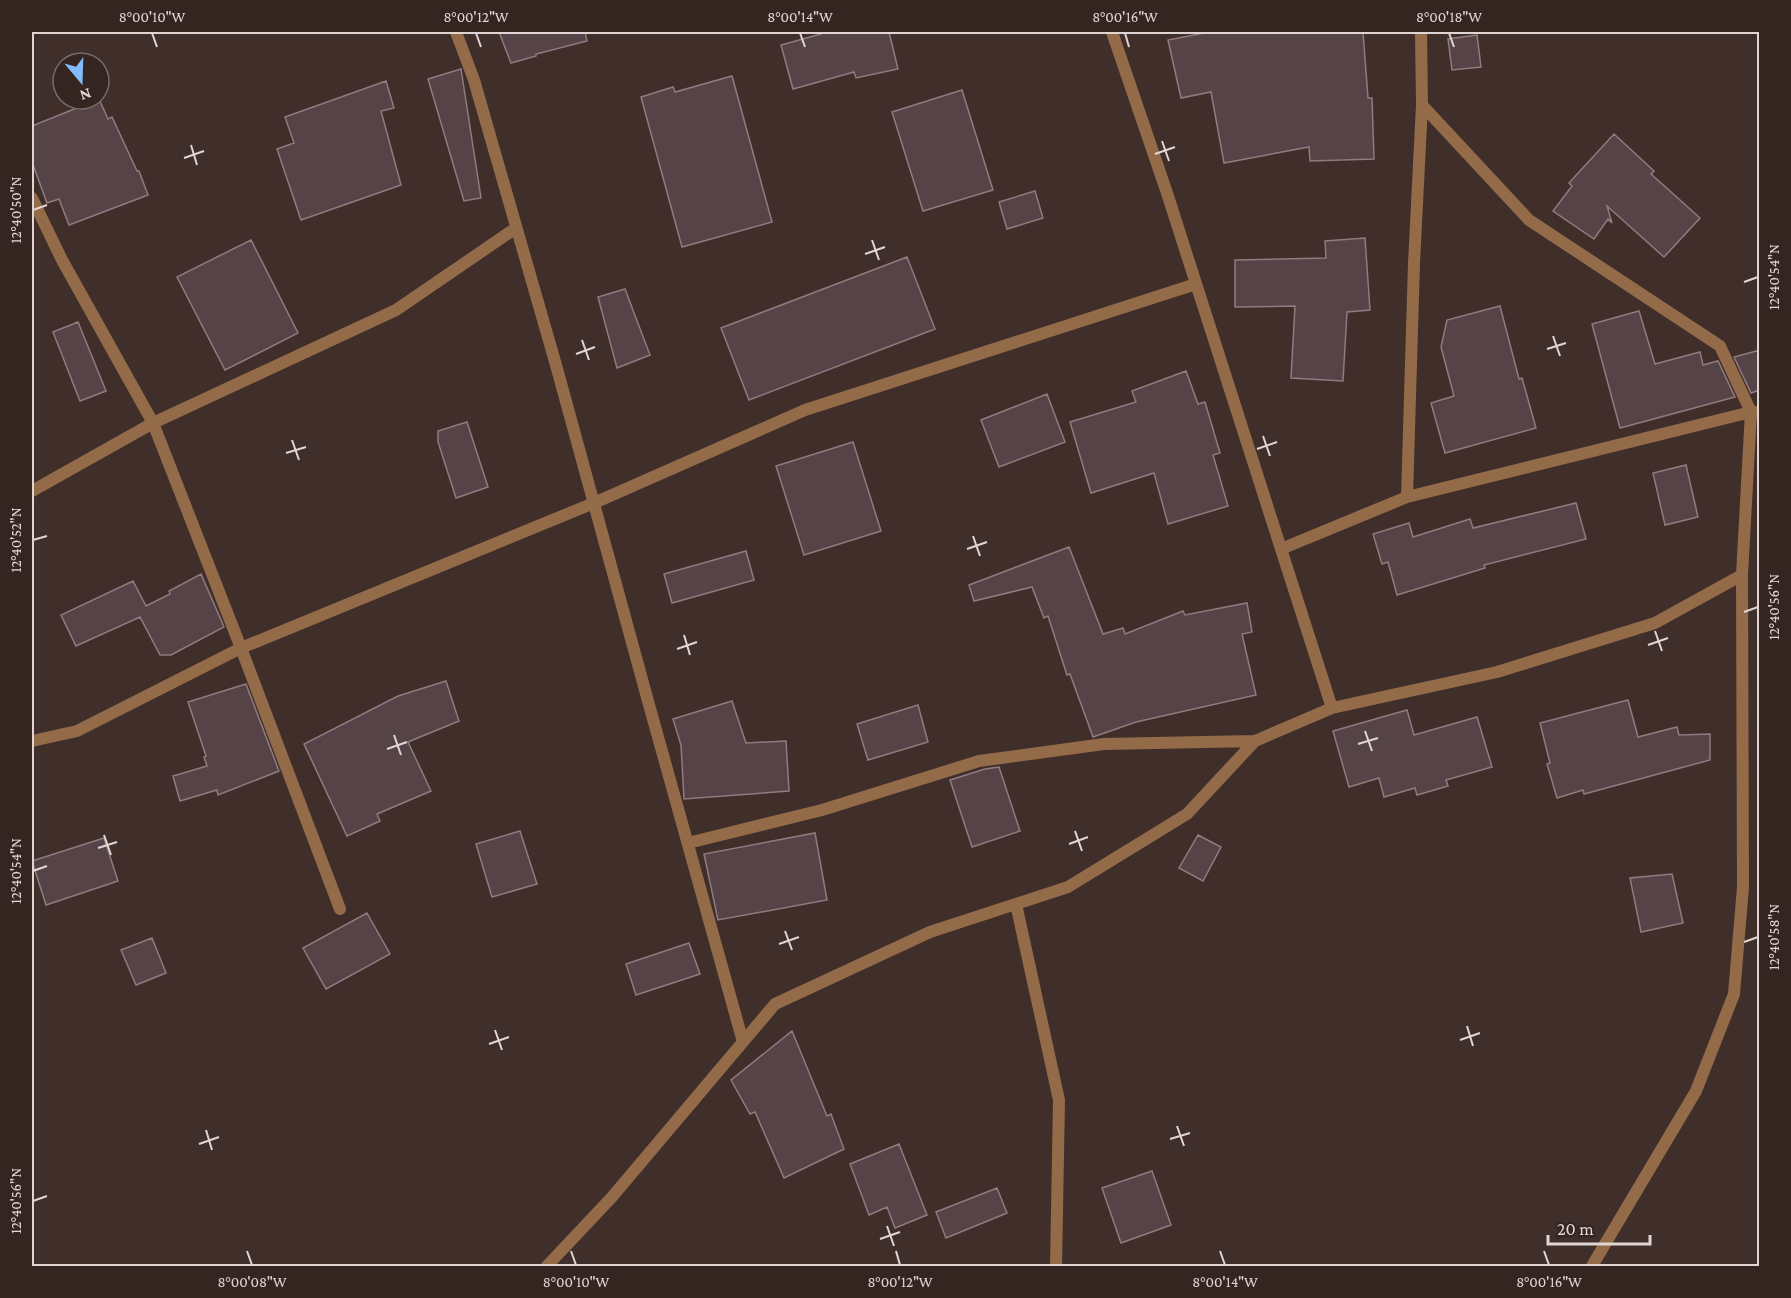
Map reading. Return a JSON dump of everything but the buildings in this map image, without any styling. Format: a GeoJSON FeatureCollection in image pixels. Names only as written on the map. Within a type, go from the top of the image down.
{"type":"FeatureCollection","features":[{"type":"Feature","properties":{"kind":"street"},"geometry":{"type":"LineString","coordinates":[[456,32],[474,80],[556,365],[743,1042]]}},
{"type":"Feature","properties":{"kind":"street"},"geometry":{"type":"LineString","coordinates":[[1112,32],[1196,284],[1332,708]]}},
{"type":"Feature","properties":{"kind":"street"},"geometry":{"type":"LineString","coordinates":[[1407,497],[1414,263],[1422,105],[1421,32]]}},
{"type":"Feature","properties":{"kind":"street"},"geometry":{"type":"LineString","coordinates":[[1422,105],[1529,220],[1720,346],[1755,412],[1742,575],[1743,887],[1734,993],[1696,1091],[1592,1266]]}},
{"type":"Feature","properties":{"kind":"street"},"geometry":{"type":"LineString","coordinates":[[32,198],[62,260],[153,423],[340,909]]}},
{"type":"Feature","properties":{"kind":"street"},"geometry":{"type":"LineString","coordinates":[[32,490],[153,423],[396,310],[516,228]]}},
{"type":"Feature","properties":{"kind":"street"},"geometry":{"type":"LineString","coordinates":[[32,741],[77,731],[241,648],[594,503],[805,410],[1196,284]]}},
{"type":"Feature","properties":{"kind":"street"},"geometry":{"type":"LineString","coordinates":[[1281,549],[1407,497],[1755,412]]}},
{"type":"Feature","properties":{"kind":"street"},"geometry":{"type":"LineString","coordinates":[[688,843],[822,810],[980,761],[1104,744],[1255,741],[1332,708],[1497,672],[1655,623],[1742,575]]}},
{"type":"Feature","properties":{"kind":"street"},"geometry":{"type":"LineString","coordinates":[[547,1266],[612,1197],[775,1004],[930,932],[1068,888],[1186,814],[1255,741]]}},
{"type":"Feature","properties":{"kind":"street"},"geometry":{"type":"LineString","coordinates":[[1016,904],[1059,1100],[1056,1266]]}}]}
